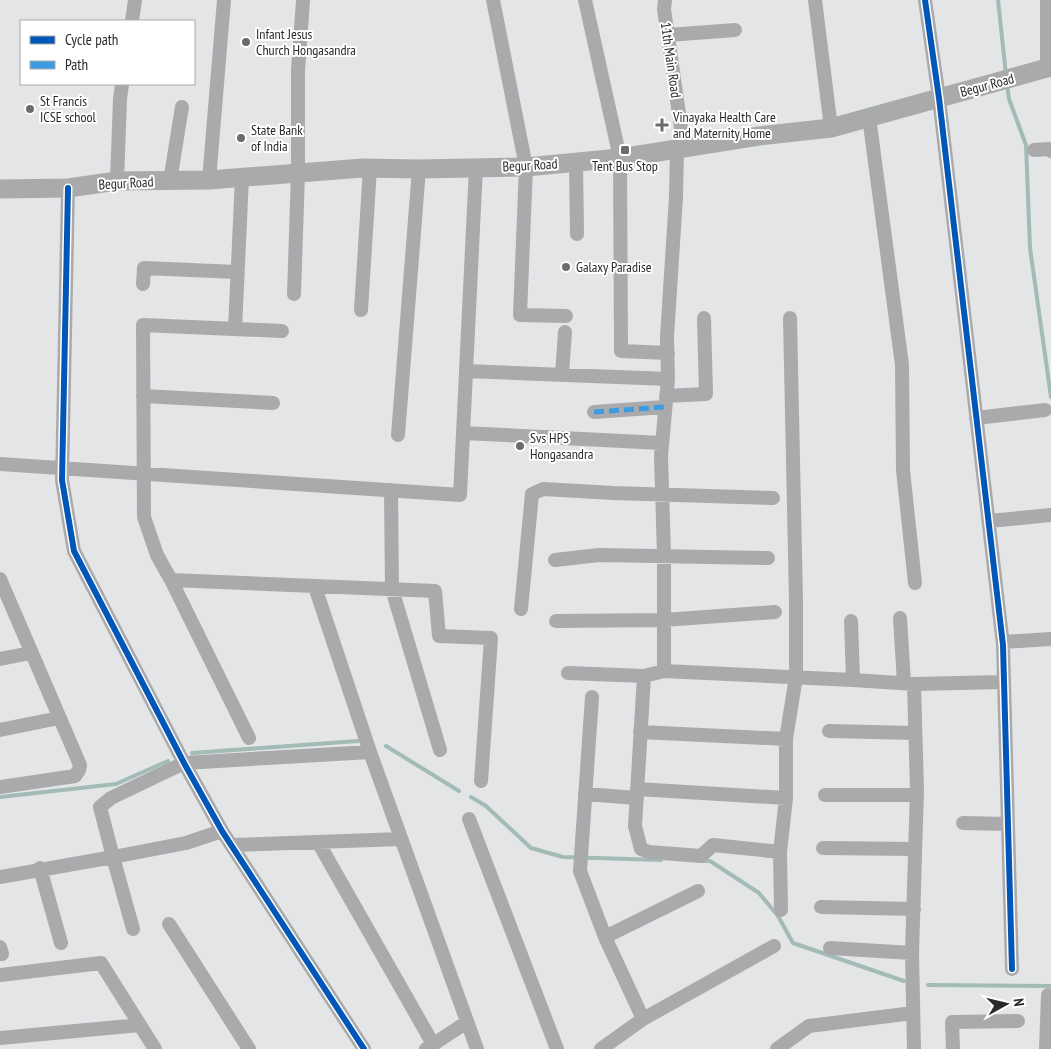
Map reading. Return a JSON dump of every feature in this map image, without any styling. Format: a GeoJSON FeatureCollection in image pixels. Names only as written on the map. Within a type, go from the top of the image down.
{"type":"FeatureCollection","features":[{"type":"Feature","properties":{"kind":"main road","name":"Begur Road"},"geometry":{"type":"LineString","coordinates":[[0,189],[68,188],[117,181],[209,180],[370,168],[526,167],[620,158],[759,136],[831,128],[1049,68]]}},
{"type":"Feature","properties":{"kind":"street"},"geometry":{"type":"LineString","coordinates":[[132,20],[135,0]]}},
{"type":"Feature","properties":{"kind":"street"},"geometry":{"type":"LineString","coordinates":[[209,180],[224,0]]}},
{"type":"Feature","properties":{"kind":"street"},"geometry":{"type":"LineString","coordinates":[[493,0],[526,167],[520,314],[566,316]]}},
{"type":"Feature","properties":{"kind":"street"},"geometry":{"type":"LineString","coordinates":[[585,0],[620,158],[621,351],[668,353]]}},
{"type":"Feature","properties":{"kind":"street","name":"11th Main Road"},"geometry":{"type":"LineString","coordinates":[[664,671],[662,443],[668,379],[680,149],[665,0]]}},
{"type":"Feature","properties":{"kind":"street"},"geometry":{"type":"LineString","coordinates":[[816,0],[831,128]]}},
{"type":"Feature","properties":{"kind":"street"},"geometry":{"type":"LineString","coordinates":[[925,0],[939,98],[1003,642],[1012,969]]}},
{"type":"Feature","properties":{"kind":"street"},"geometry":{"type":"LineString","coordinates":[[1047,0],[1049,68]]}},
{"type":"Feature","properties":{"kind":"street"},"geometry":{"type":"LineString","coordinates":[[294,294],[298,173],[298,70],[303,1]]}},
{"type":"Feature","properties":{"kind":"street"},"geometry":{"type":"LineString","coordinates":[[668,35],[735,30]]}},
{"type":"Feature","properties":{"kind":"street"},"geometry":{"type":"LineString","coordinates":[[117,181],[122,85]]}},
{"type":"Feature","properties":{"kind":"street"},"geometry":{"type":"LineString","coordinates":[[170,181],[182,107]]}},
{"type":"Feature","properties":{"kind":"street"},"geometry":{"type":"LineString","coordinates":[[869,117],[902,365],[903,470],[915,583]]}},
{"type":"Feature","properties":{"kind":"street"},"geometry":{"type":"LineString","coordinates":[[1034,150],[1049,149],[1051,151]]}},
{"type":"Feature","properties":{"kind":"street"},"geometry":{"type":"LineString","coordinates":[[576,162],[577,234]]}},
{"type":"Feature","properties":{"kind":"street"},"geometry":{"type":"LineString","coordinates":[[0,464],[143,475],[460,494],[476,167]]}},
{"type":"Feature","properties":{"kind":"street"},"geometry":{"type":"LineString","coordinates":[[361,310],[370,168]]}},
{"type":"Feature","properties":{"kind":"street"},"geometry":{"type":"LineString","coordinates":[[398,435],[419,169]]}},
{"type":"Feature","properties":{"kind":"street"},"geometry":{"type":"LineString","coordinates":[[235,329],[242,178]]}},
{"type":"Feature","properties":{"kind":"street"},"geometry":{"type":"LineString","coordinates":[[68,188],[62,480],[74,551],[184,763],[222,831],[364,1049]]}},
{"type":"Feature","properties":{"kind":"street"},"geometry":{"type":"LineString","coordinates":[[143,284],[144,268],[238,272]]}},
{"type":"Feature","properties":{"kind":"street"},"geometry":{"type":"LineString","coordinates":[[594,412],[706,394],[704,318]]}},
{"type":"Feature","properties":{"kind":"street"},"geometry":{"type":"LineString","coordinates":[[781,910],[780,852],[786,798],[786,739],[796,677],[790,318]]}},
{"type":"Feature","properties":{"kind":"street"},"geometry":{"type":"LineString","coordinates":[[249,738],[157,555],[144,517],[143,325],[282,331]]}},
{"type":"Feature","properties":{"kind":"street"},"geometry":{"type":"LineString","coordinates":[[562,375],[565,332]]}},
{"type":"Feature","properties":{"kind":"street"},"geometry":{"type":"LineString","coordinates":[[466,371],[668,379]]}},
{"type":"Feature","properties":{"kind":"street"},"geometry":{"type":"LineString","coordinates":[[143,396],[273,403]]}},
{"type":"Feature","properties":{"kind":"street"},"geometry":{"type":"LineString","coordinates":[[976,418],[1045,410]]}},
{"type":"Feature","properties":{"kind":"street"},"geometry":{"type":"LineString","coordinates":[[463,434],[662,443]]}},
{"type":"Feature","properties":{"kind":"street"},"geometry":{"type":"LineString","coordinates":[[522,609],[532,494],[543,489],[773,498]]}},
{"type":"Feature","properties":{"kind":"street"},"geometry":{"type":"LineString","coordinates":[[391,490],[392,589],[440,750]]}},
{"type":"Feature","properties":{"kind":"street"},"geometry":{"type":"LineString","coordinates":[[988,521],[1051,514]]}},
{"type":"Feature","properties":{"kind":"street"},"geometry":{"type":"LineString","coordinates":[[555,560],[599,555],[768,558]]}},
{"type":"Feature","properties":{"kind":"street"},"geometry":{"type":"LineString","coordinates":[[0,579],[80,765],[80,770],[76,776],[0,787]]}},
{"type":"Feature","properties":{"kind":"street"},"geometry":{"type":"LineString","coordinates":[[171,580],[435,591],[438,636],[491,638],[481,781]]}},
{"type":"Feature","properties":{"kind":"street"},"geometry":{"type":"LineString","coordinates":[[315,586],[370,752],[477,1049]]}},
{"type":"Feature","properties":{"kind":"street"},"geometry":{"type":"LineString","coordinates":[[556,621],[664,620],[775,612]]}},
{"type":"Feature","properties":{"kind":"street"},"geometry":{"type":"LineString","coordinates":[[900,618],[915,733],[917,796],[912,953],[914,1049]]}},
{"type":"Feature","properties":{"kind":"street"},"geometry":{"type":"LineString","coordinates":[[851,621],[854,680]]}},
{"type":"Feature","properties":{"kind":"street"},"geometry":{"type":"LineString","coordinates":[[1003,642],[1051,639]]}},
{"type":"Feature","properties":{"kind":"street"},"geometry":{"type":"LineString","coordinates":[[0,659],[31,653]]}},
{"type":"Feature","properties":{"kind":"street"},"geometry":{"type":"LineString","coordinates":[[568,673],[644,676],[664,671],[909,684],[1004,682]]}},
{"type":"Feature","properties":{"kind":"street"},"geometry":{"type":"LineString","coordinates":[[644,676],[635,826],[641,849],[649,852],[701,856],[713,845],[780,852]]}},
{"type":"Feature","properties":{"kind":"street"},"geometry":{"type":"LineString","coordinates":[[592,698],[580,871],[605,937],[644,1019]]}},
{"type":"Feature","properties":{"kind":"street"},"geometry":{"type":"LineString","coordinates":[[0,730],[59,718]]}},
{"type":"Feature","properties":{"kind":"street"},"geometry":{"type":"LineString","coordinates":[[829,731],[915,733]]}},
{"type":"Feature","properties":{"kind":"street"},"geometry":{"type":"LineString","coordinates":[[640,732],[786,739]]}},
{"type":"Feature","properties":{"kind":"street"},"geometry":{"type":"LineString","coordinates":[[133,929],[100,806],[111,798],[184,763],[370,752]]}},
{"type":"Feature","properties":{"kind":"street"},"geometry":{"type":"LineString","coordinates":[[585,794],[637,793],[786,798]]}},
{"type":"Feature","properties":{"kind":"street"},"geometry":{"type":"LineString","coordinates":[[825,795],[917,796]]}},
{"type":"Feature","properties":{"kind":"street"},"geometry":{"type":"LineString","coordinates":[[469,819],[557,1049]]}},
{"type":"Feature","properties":{"kind":"street"},"geometry":{"type":"LineString","coordinates":[[962,823],[1008,824]]}},
{"type":"Feature","properties":{"kind":"street"},"geometry":{"type":"LineString","coordinates":[[0,877],[40,868],[186,843],[222,831]]}},
{"type":"Feature","properties":{"kind":"street"},"geometry":{"type":"LineString","coordinates":[[232,845],[401,839]]}},
{"type":"Feature","properties":{"kind":"street"},"geometry":{"type":"LineString","coordinates":[[318,842],[429,1047],[467,1022]]}},
{"type":"Feature","properties":{"kind":"street"},"geometry":{"type":"LineString","coordinates":[[824,848],[916,849]]}},
{"type":"Feature","properties":{"kind":"street"},"geometry":{"type":"LineString","coordinates":[[40,868],[61,943]]}},
{"type":"Feature","properties":{"kind":"street"},"geometry":{"type":"LineString","coordinates":[[605,937],[698,891]]}},
{"type":"Feature","properties":{"kind":"street"},"geometry":{"type":"LineString","coordinates":[[821,907],[914,908]]}},
{"type":"Feature","properties":{"kind":"street"},"geometry":{"type":"LineString","coordinates":[[169,924],[249,1049]]}},
{"type":"Feature","properties":{"kind":"street"},"geometry":{"type":"LineString","coordinates":[[601,1049],[644,1019],[774,946]]}},
{"type":"Feature","properties":{"kind":"street"},"geometry":{"type":"LineString","coordinates":[[830,948],[912,953]]}},
{"type":"Feature","properties":{"kind":"street"},"geometry":{"type":"LineString","coordinates":[[0,975],[101,963],[155,1049]]}},
{"type":"Feature","properties":{"kind":"street"},"geometry":{"type":"LineString","coordinates":[[1046,1049],[1048,995]]}},
{"type":"Feature","properties":{"kind":"street"},"geometry":{"type":"LineString","coordinates":[[776,1049],[809,1026],[913,1013]]}},
{"type":"Feature","properties":{"kind":"street"},"geometry":{"type":"LineString","coordinates":[[953,1049],[952,1022],[1018,1021]]}},
{"type":"Feature","properties":{"kind":"street"},"geometry":{"type":"LineString","coordinates":[[0,1038],[140,1025]]}},
{"type":"Feature","properties":{"kind":"waterway"},"geometry":{"type":"LineString","coordinates":[[998,0],[1006,75]]}},
{"type":"Feature","properties":{"kind":"waterway"},"geometry":{"type":"LineString","coordinates":[[1007,84],[1009,99],[1026,145],[1030,248],[1051,397]]}},
{"type":"Feature","properties":{"kind":"waterway"},"geometry":{"type":"LineString","coordinates":[[192,753],[358,741]]}},
{"type":"Feature","properties":{"kind":"waterway"},"geometry":{"type":"LineString","coordinates":[[386,746],[459,791]]}},
{"type":"Feature","properties":{"kind":"waterway"},"geometry":{"type":"LineString","coordinates":[[0,797],[116,784],[168,761]]}},
{"type":"Feature","properties":{"kind":"waterway"},"geometry":{"type":"LineString","coordinates":[[471,797],[486,806],[531,848],[563,857],[661,860]]}},
{"type":"Feature","properties":{"kind":"waterway"},"geometry":{"type":"LineString","coordinates":[[701,861],[710,861],[759,893],[778,916],[793,943],[904,981]]}},
{"type":"Feature","properties":{"kind":"waterway"},"geometry":{"type":"LineString","coordinates":[[928,985],[1051,986]]}},
{"type":"Feature","properties":{"kind":"marked path"},"geometry":{"type":"LineString","coordinates":[[594,412],[665,407]]}},
{"type":"Feature","properties":{"kind":"cycle path"},"geometry":{"type":"LineString","coordinates":[[925,0],[939,98],[1003,645],[1012,969]]}},
{"type":"Feature","properties":{"kind":"cycle path"},"geometry":{"type":"LineString","coordinates":[[68,188],[62,480],[74,551],[184,763],[222,831],[364,1049]]}},
{"type":"Feature","properties":{"kind":"place","name":"Infant Jesus Church Hongasandra"},"geometry":{"type":"Point","coordinates":[246,42]}},
{"type":"Feature","properties":{"kind":"place","name":"St Francis ICSE school"},"geometry":{"type":"Point","coordinates":[30,109]}},
{"type":"Feature","properties":{"kind":"place","name":"Vinayaka Health Care and Maternity Home"},"geometry":{"type":"Point","coordinates":[662,125]}},
{"type":"Feature","properties":{"kind":"place","name":"State Bank of India"},"geometry":{"type":"Point","coordinates":[241,138]}},
{"type":"Feature","properties":{"kind":"place","name":"Tent Bus Stop"},"geometry":{"type":"Point","coordinates":[625,150]}},
{"type":"Feature","properties":{"kind":"place","name":"Galaxy Paradise"},"geometry":{"type":"Point","coordinates":[566,267]}},
{"type":"Feature","properties":{"kind":"place","name":"Svs HPS Hongasandra"},"geometry":{"type":"Point","coordinates":[520,446]}}]}
